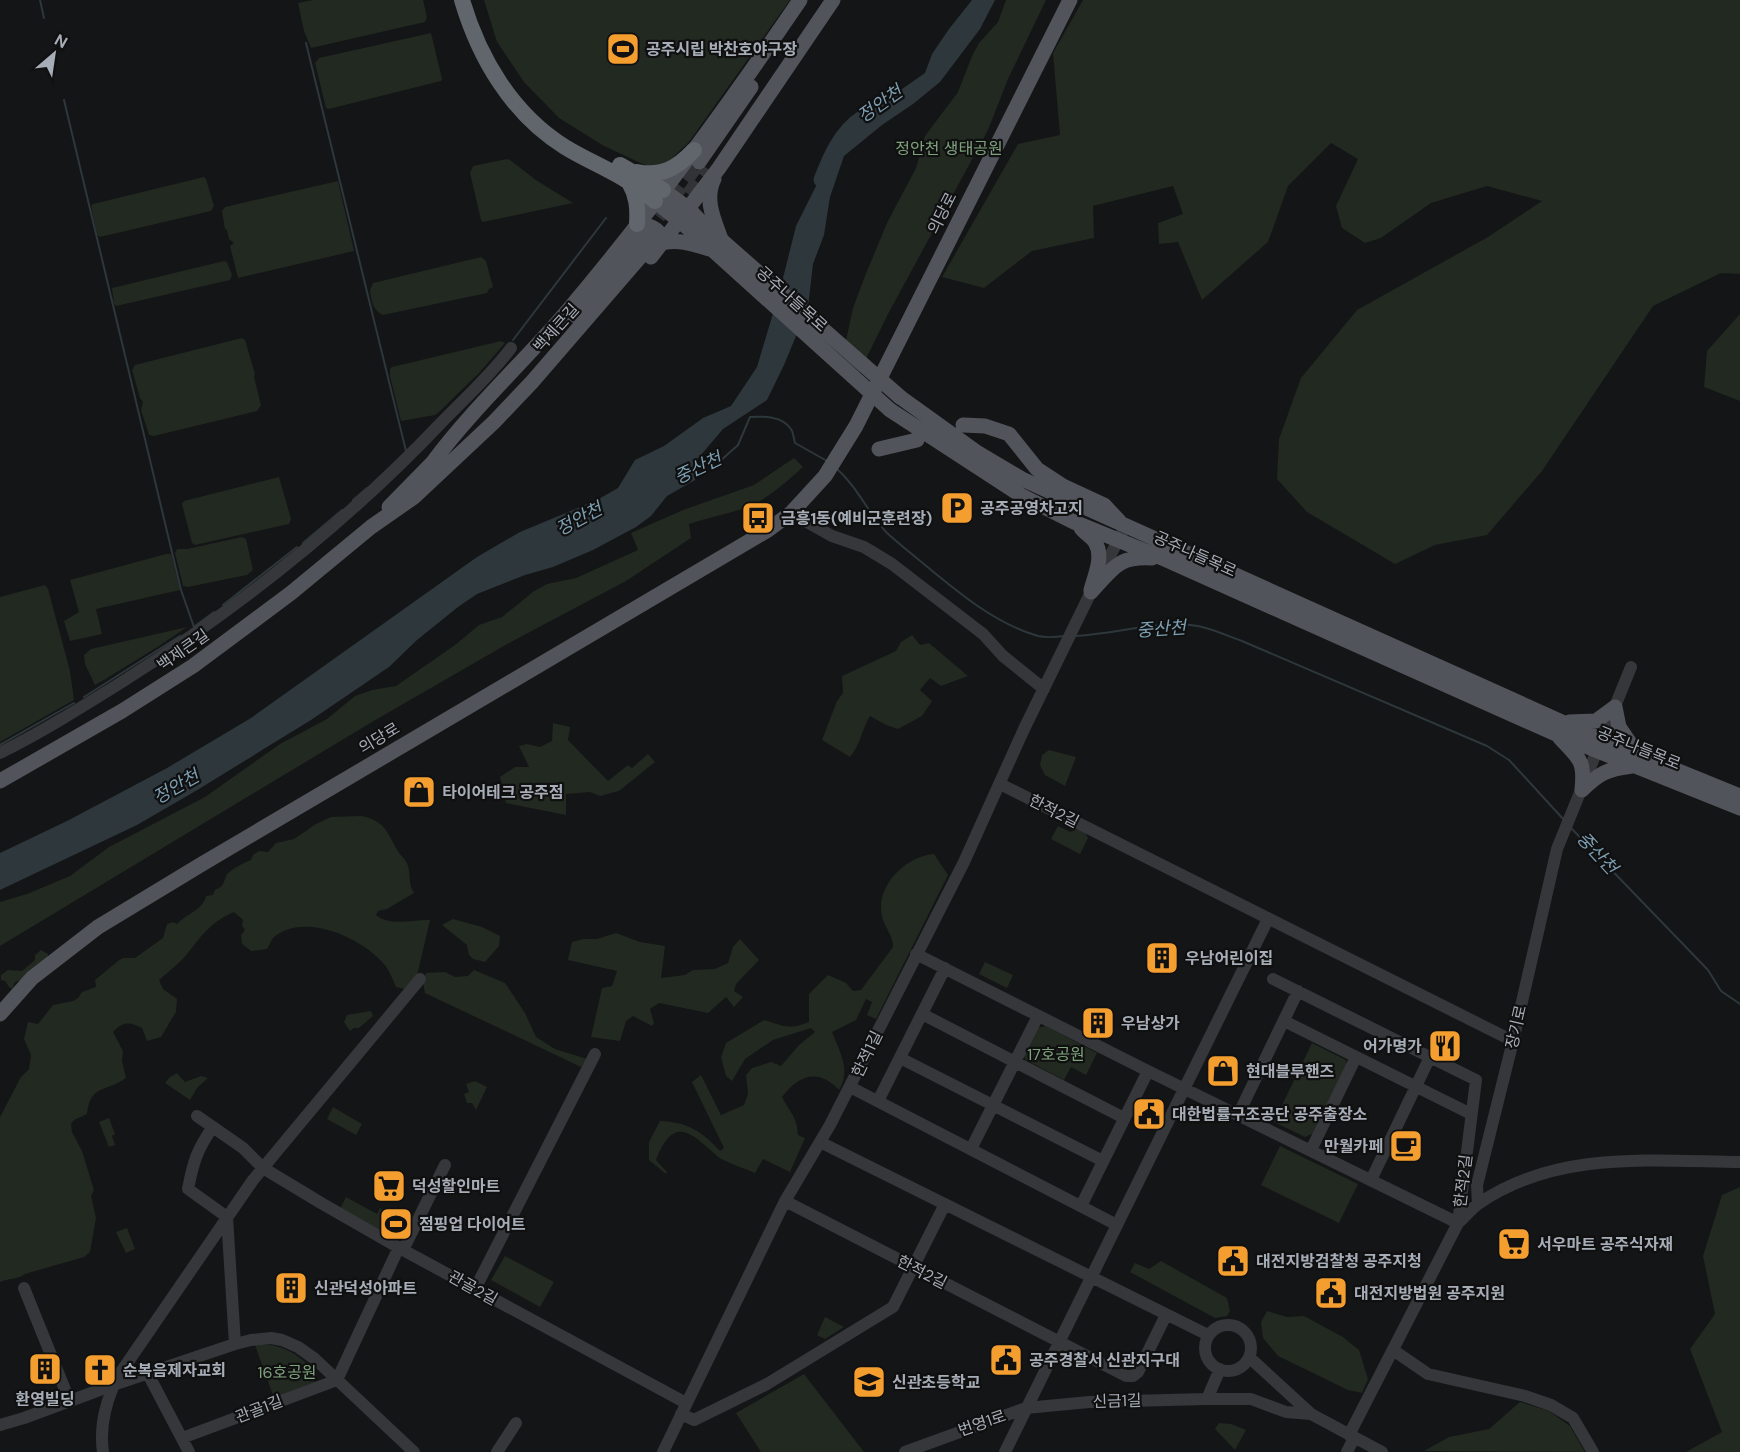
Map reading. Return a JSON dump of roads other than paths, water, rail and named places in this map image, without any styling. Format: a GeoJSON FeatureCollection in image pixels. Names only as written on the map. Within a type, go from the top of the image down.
{"type":"FeatureCollection","features":[{"type":"Feature","properties":{"kind":"highway"},"geometry":{"type":"LineString","coordinates":[[462,0],[479,50],[498,81],[535,124],[564,146],[631,177],[668,171],[681,163],[705,162]]}},
{"type":"Feature","properties":{"kind":"highway"},"geometry":{"type":"LineString","coordinates":[[474,0],[489,45],[507,75],[530,103],[570,137],[659,196]]}},
{"type":"Feature","properties":{"kind":"highway"},"geometry":{"type":"LineString","coordinates":[[631,177],[649,236]]}},
{"type":"Feature","properties":{"kind":"main road"},"geometry":{"type":"LineString","coordinates":[[437,466],[460,426],[543,339],[649,236],[679,221],[689,209],[705,162],[800,0]]}},
{"type":"Feature","properties":{"kind":"main road"},"geometry":{"type":"LineString","coordinates":[[700,228],[710,188],[705,162],[810,0]]}},
{"type":"Feature","properties":{"kind":"main road"},"geometry":{"type":"LineString","coordinates":[[705,162],[824,0]]}},
{"type":"Feature","properties":{"kind":"main road"},"geometry":{"type":"LineString","coordinates":[[649,236],[659,196],[705,162],[833,0]]}},
{"type":"Feature","properties":{"kind":"main road","name":"의당로"},"geometry":{"type":"LineString","coordinates":[[0,1014],[32,978],[98,927],[453,715],[701,571],[768,530],[791,513],[825,476],[847,442],[1070,0]]}},
{"type":"Feature","properties":{"kind":"main road"},"geometry":{"type":"LineString","coordinates":[[659,196],[689,209],[700,228],[715,244]]}},
{"type":"Feature","properties":{"kind":"main road"},"geometry":{"type":"LineString","coordinates":[[659,196],[679,221],[700,228]]}},
{"type":"Feature","properties":{"kind":"main road"},"geometry":{"type":"LineString","coordinates":[[649,236],[674,240],[700,228]]}},
{"type":"Feature","properties":{"kind":"main road","name":"공주나들목로"},"geometry":{"type":"LineString","coordinates":[[700,228],[890,410],[1022,496],[1074,522],[1122,534],[1560,729]]}},
{"type":"Feature","properties":{"kind":"main road","name":"백제큰길"},"geometry":{"type":"LineString","coordinates":[[0,781],[122,711],[193,666],[291,593],[371,527],[414,497],[437,466],[494,422],[532,382],[649,236]]}},
{"type":"Feature","properties":{"kind":"main road","name":"공주나들목로"},"geometry":{"type":"LineString","coordinates":[[715,244],[900,397],[978,453],[1162,558],[1600,746],[1740,796]]}},
{"type":"Feature","properties":{"kind":"main road"},"geometry":{"type":"LineString","coordinates":[[963,425],[985,426],[1009,434],[1037,469],[1063,486],[1104,505],[1122,534]]}},
{"type":"Feature","properties":{"kind":"main road"},"geometry":{"type":"LineString","coordinates":[[879,449],[917,440]]}},
{"type":"Feature","properties":{"kind":"main road"},"geometry":{"type":"LineString","coordinates":[[1074,522],[1094,541],[1098,550],[1099,560],[1088,599]]}},
{"type":"Feature","properties":{"kind":"main road"},"geometry":{"type":"LineString","coordinates":[[1088,599],[1114,566],[1123,561],[1162,558]]}},
{"type":"Feature","properties":{"kind":"main road"},"geometry":{"type":"LineString","coordinates":[[1615,707],[1619,727],[1637,760],[1599,774],[1581,793],[1583,767],[1560,729],[1596,721],[1615,707]]}},
{"type":"Feature","properties":{"kind":"main road","name":"공주나들목로"},"geometry":{"type":"LineString","coordinates":[[1637,760],[1740,808]]}},
{"type":"Feature","properties":{"kind":"street"},"geometry":{"type":"LineString","coordinates":[[0,753],[82,707],[180,645],[251,594],[338,524],[418,447],[511,348]]}},
{"type":"Feature","properties":{"kind":"street"},"geometry":{"type":"LineString","coordinates":[[791,513],[832,536],[864,547],[892,564],[983,634],[1003,656],[1044,689]]}},
{"type":"Feature","properties":{"kind":"street","name":"한적1길"},"geometry":{"type":"LineString","coordinates":[[663,1452],[785,1201],[850,1087],[964,862],[1044,689],[1122,534]]}},
{"type":"Feature","properties":{"kind":"street"},"geometry":{"type":"LineString","coordinates":[[1581,793],[1631,667]]}},
{"type":"Feature","properties":{"kind":"street","name":"한적2길"},"geometry":{"type":"LineString","coordinates":[[1000,784],[1513,1041]]}},
{"type":"Feature","properties":{"kind":"street","name":"장기로"},"geometry":{"type":"LineString","coordinates":[[1478,1204],[1477,1185],[1557,849],[1581,793]]}},
{"type":"Feature","properties":{"kind":"street"},"geometry":{"type":"LineString","coordinates":[[1005,1452],[1268,919]]}},
{"type":"Feature","properties":{"kind":"street","name":"한적2길"},"geometry":{"type":"LineString","coordinates":[[916,954],[1458,1223],[1476,1080],[1273,979]]}},
{"type":"Feature","properties":{"kind":"street"},"geometry":{"type":"LineString","coordinates":[[878,1101],[945,968]]}},
{"type":"Feature","properties":{"kind":"street"},"geometry":{"type":"LineString","coordinates":[[103,1452],[103,1426],[113,1385],[263,1168],[420,979]]}},
{"type":"Feature","properties":{"kind":"street"},"geometry":{"type":"LineString","coordinates":[[1238,1115],[1298,991]]}},
{"type":"Feature","properties":{"kind":"street"},"geometry":{"type":"LineString","coordinates":[[922,1014],[1124,1118]]}},
{"type":"Feature","properties":{"kind":"street"},"geometry":{"type":"LineString","coordinates":[[971,1149],[1038,1016]]}},
{"type":"Feature","properties":{"kind":"street"},"geometry":{"type":"LineString","coordinates":[[1284,1021],[1471,1114]]}},
{"type":"Feature","properties":{"kind":"street"},"geometry":{"type":"LineString","coordinates":[[475,1289],[595,1054]]}},
{"type":"Feature","properties":{"kind":"street"},"geometry":{"type":"LineString","coordinates":[[1311,1150],[1356,1057]]}},
{"type":"Feature","properties":{"kind":"street"},"geometry":{"type":"LineString","coordinates":[[1371,1180],[1430,1057]]}},
{"type":"Feature","properties":{"kind":"street"},"geometry":{"type":"LineString","coordinates":[[900,1058],[1103,1161]]}},
{"type":"Feature","properties":{"kind":"street"},"geometry":{"type":"LineString","coordinates":[[1081,1206],[1148,1071]]}},
{"type":"Feature","properties":{"kind":"street"},"geometry":{"type":"LineString","coordinates":[[850,1087],[1117,1225]]}},
{"type":"Feature","properties":{"kind":"street","name":"관골2길"},"geometry":{"type":"LineString","coordinates":[[197,1116],[243,1148],[263,1168],[401,1249],[683,1408]]}},
{"type":"Feature","properties":{"kind":"street"},"geometry":{"type":"LineString","coordinates":[[213,1127],[200,1145],[193,1162],[188,1189],[227,1217]]}},
{"type":"Feature","properties":{"kind":"street"},"geometry":{"type":"LineString","coordinates":[[820,1142],[1208,1335]]}},
{"type":"Feature","properties":{"kind":"street"},"geometry":{"type":"LineString","coordinates":[[1347,1452],[1352,1436],[1393,1350],[1458,1223],[1478,1204],[1529,1178],[1554,1169],[1582,1164],[1623,1161],[1740,1162]]}},
{"type":"Feature","properties":{"kind":"street"},"geometry":{"type":"LineString","coordinates":[[337,1380],[445,1165]]}},
{"type":"Feature","properties":{"kind":"street","name":"한적2길"},"geometry":{"type":"LineString","coordinates":[[785,1201],[1126,1376],[1133,1376],[1138,1372],[1166,1315]]}},
{"type":"Feature","properties":{"kind":"street"},"geometry":{"type":"LineString","coordinates":[[683,1408],[694,1420],[767,1384],[893,1307],[945,1204]]}},
{"type":"Feature","properties":{"kind":"street"},"geometry":{"type":"LineString","coordinates":[[227,1217],[235,1344]]}},
{"type":"Feature","properties":{"kind":"street"},"geometry":{"type":"LineString","coordinates":[[24,1288],[70,1402]]}},
{"type":"Feature","properties":{"kind":"street"},"geometry":{"type":"LineString","coordinates":[[1218,1326],[1239,1327],[1250,1344],[1248,1358],[1238,1368],[1231,1371],[1220,1369],[1210,1363],[1206,1357],[1204,1350],[1208,1335],[1218,1326]]}},
{"type":"Feature","properties":{"kind":"street"},"geometry":{"type":"LineString","coordinates":[[0,1425],[235,1344],[251,1340],[282,1340],[298,1347],[315,1359],[414,1452]]}},
{"type":"Feature","properties":{"kind":"street"},"geometry":{"type":"LineString","coordinates":[[1393,1350],[1428,1374],[1525,1396],[1551,1405],[1573,1418],[1593,1452]]}},
{"type":"Feature","properties":{"kind":"street"},"geometry":{"type":"LineString","coordinates":[[1248,1358],[1311,1414]]}},
{"type":"Feature","properties":{"kind":"street"},"geometry":{"type":"LineString","coordinates":[[1207,1399],[1220,1369]]}},
{"type":"Feature","properties":{"kind":"street"},"geometry":{"type":"LineString","coordinates":[[148,1374],[189,1452]]}},
{"type":"Feature","properties":{"kind":"street","name":"관골1길"},"geometry":{"type":"LineString","coordinates":[[182,1438],[337,1380]]}},
{"type":"Feature","properties":{"kind":"street","name":"신금1길"},"geometry":{"type":"LineString","coordinates":[[1026,1408],[1089,1402],[1251,1399],[1286,1413],[1311,1414],[1382,1452]]}},
{"type":"Feature","properties":{"kind":"street","name":"번영1로"},"geometry":{"type":"LineString","coordinates":[[905,1452],[1026,1408]]}},
{"type":"Feature","properties":{"kind":"street"},"geometry":{"type":"LineString","coordinates":[[497,1452],[516,1423]]}},
{"type":"Feature","properties":{"kind":"water"},"geometry":{"type":"Polygon","coordinates":[[[972,0],[995,0],[980,29],[940,82],[844,156],[830,197],[824,235],[813,264],[808,307],[784,365],[767,400],[723,429],[695,462],[695,480],[667,496],[651,516],[636,527],[593,550],[477,594],[417,640],[389,667],[311,720],[199,789],[137,825],[0,890],[0,853],[67,821],[167,768],[251,718],[477,557],[520,532],[597,500],[618,488],[635,460],[664,446],[703,418],[731,406],[757,367],[796,226],[849,126],[925,73],[932,54],[972,0]]]}},
{"type":"Feature","properties":{"kind":"waterway"},"geometry":{"type":"LineString","coordinates":[[40,0],[44,18]]}},
{"type":"Feature","properties":{"kind":"waterway"},"geometry":{"type":"LineString","coordinates":[[306,43],[406,451]]}},
{"type":"Feature","properties":{"kind":"waterway"},"geometry":{"type":"LineString","coordinates":[[64,100],[181,590],[194,627]]}},
{"type":"Feature","properties":{"kind":"waterway","name":"정안천"},"geometry":{"type":"LineString","coordinates":[[821,180],[832,153],[842,137],[863,117]]}},
{"type":"Feature","properties":{"kind":"waterway"},"geometry":{"type":"LineString","coordinates":[[513,340],[606,218]]}},
{"type":"Feature","properties":{"kind":"waterway","name":"중산천"},"geometry":{"type":"LineString","coordinates":[[693,473],[706,460],[719,462],[738,445],[750,417],[778,419],[791,429],[795,443],[827,461]]}},
{"type":"Feature","properties":{"kind":"waterway","name":"중산천"},"geometry":{"type":"LineString","coordinates":[[836,468],[887,533],[960,593],[990,614],[1021,630],[1041,637],[1065,636]]}},
{"type":"Feature","properties":{"kind":"waterway"},"geometry":{"type":"LineString","coordinates":[[353,500],[367,488]]}},
{"type":"Feature","properties":{"kind":"waterway"},"geometry":{"type":"LineString","coordinates":[[303,543],[342,510]]}},
{"type":"Feature","properties":{"kind":"waterway"},"geometry":{"type":"LineString","coordinates":[[223,605],[297,547]]}},
{"type":"Feature","properties":{"kind":"waterway"},"geometry":{"type":"LineString","coordinates":[[195,626],[214,612]]}},
{"type":"Feature","properties":{"kind":"waterway","name":"중산천"},"geometry":{"type":"LineString","coordinates":[[1074,636],[1152,626],[1183,625],[1198,626],[1242,641],[1487,746],[1509,760],[1565,821]]}},
{"type":"Feature","properties":{"kind":"waterway"},"geometry":{"type":"LineString","coordinates":[[84,697],[180,636]]}},
{"type":"Feature","properties":{"kind":"waterway"},"geometry":{"type":"LineString","coordinates":[[0,745],[74,703]]}},
{"type":"Feature","properties":{"kind":"waterway","name":"중산천"},"geometry":{"type":"LineString","coordinates":[[1570,827],[1708,970],[1721,991],[1740,1004]]}},
{"type":"Feature","properties":{"kind":"tunnel"},"geometry":{"type":"LineString","coordinates":[[644,235],[699,162]]}},
{"type":"Feature","properties":{"kind":"tunnel"},"geometry":{"type":"LineString","coordinates":[[675,213],[708,169]]}},
{"type":"Feature","properties":{"kind":"place","name":"공주시립 박찬호야구장"},"geometry":{"type":"Point","coordinates":[623,49]}},
{"type":"Feature","properties":{"kind":"place","name":"공주공영차고지"},"geometry":{"type":"Point","coordinates":[957,508]}},
{"type":"Feature","properties":{"kind":"place","name":"금흥1동(예비군훈련장)"},"geometry":{"type":"Point","coordinates":[758,518]}},
{"type":"Feature","properties":{"kind":"place","name":"타이어테크 공주점"},"geometry":{"type":"Point","coordinates":[419,792]}},
{"type":"Feature","properties":{"kind":"place","name":"우남어린이집"},"geometry":{"type":"Point","coordinates":[1162,958]}},
{"type":"Feature","properties":{"kind":"place","name":"우남상가"},"geometry":{"type":"Point","coordinates":[1098,1023]}},
{"type":"Feature","properties":{"kind":"place","name":"어가명가"},"geometry":{"type":"Point","coordinates":[1445,1046]}},
{"type":"Feature","properties":{"kind":"place","name":"현대블루핸즈"},"geometry":{"type":"Point","coordinates":[1223,1071]}},
{"type":"Feature","properties":{"kind":"place","name":"대한법률구조공단 공주출장소"},"geometry":{"type":"Point","coordinates":[1149,1114]}},
{"type":"Feature","properties":{"kind":"place","name":"만월카페"},"geometry":{"type":"Point","coordinates":[1406,1146]}},
{"type":"Feature","properties":{"kind":"place","name":"덕성할인마트"},"geometry":{"type":"Point","coordinates":[389,1186]}},
{"type":"Feature","properties":{"kind":"place","name":"점핑업 다이어트"},"geometry":{"type":"Point","coordinates":[396,1224]}},
{"type":"Feature","properties":{"kind":"place","name":"서우마트 공주식자재"},"geometry":{"type":"Point","coordinates":[1514,1244]}},
{"type":"Feature","properties":{"kind":"place","name":"대전지방검찰청 공주지청"},"geometry":{"type":"Point","coordinates":[1233,1261]}},
{"type":"Feature","properties":{"kind":"place","name":"신관덕성아파트"},"geometry":{"type":"Point","coordinates":[291,1288]}},
{"type":"Feature","properties":{"kind":"place","name":"대전지방법원 공주지원"},"geometry":{"type":"Point","coordinates":[1331,1293]}},
{"type":"Feature","properties":{"kind":"place","name":"공주경찰서 신관지구대"},"geometry":{"type":"Point","coordinates":[1006,1360]}},
{"type":"Feature","properties":{"kind":"place","name":"환영빌딩"},"geometry":{"type":"Point","coordinates":[45,1369]}},
{"type":"Feature","properties":{"kind":"place","name":"순복음제자교회"},"geometry":{"type":"Point","coordinates":[100,1370]}},
{"type":"Feature","properties":{"kind":"place","name":"신관초등학교"},"geometry":{"type":"Point","coordinates":[869,1382]}},
{"type":"Feature","properties":{"kind":"park label","name":"정안천 생태공원"},"geometry":{"type":"Point","coordinates":[949,148]}},
{"type":"Feature","properties":{"kind":"park label","name":"17호공원"},"geometry":{"type":"Point","coordinates":[1056,1054]}},
{"type":"Feature","properties":{"kind":"park label","name":"16호공원"},"geometry":{"type":"Point","coordinates":[287,1372]}}]}
